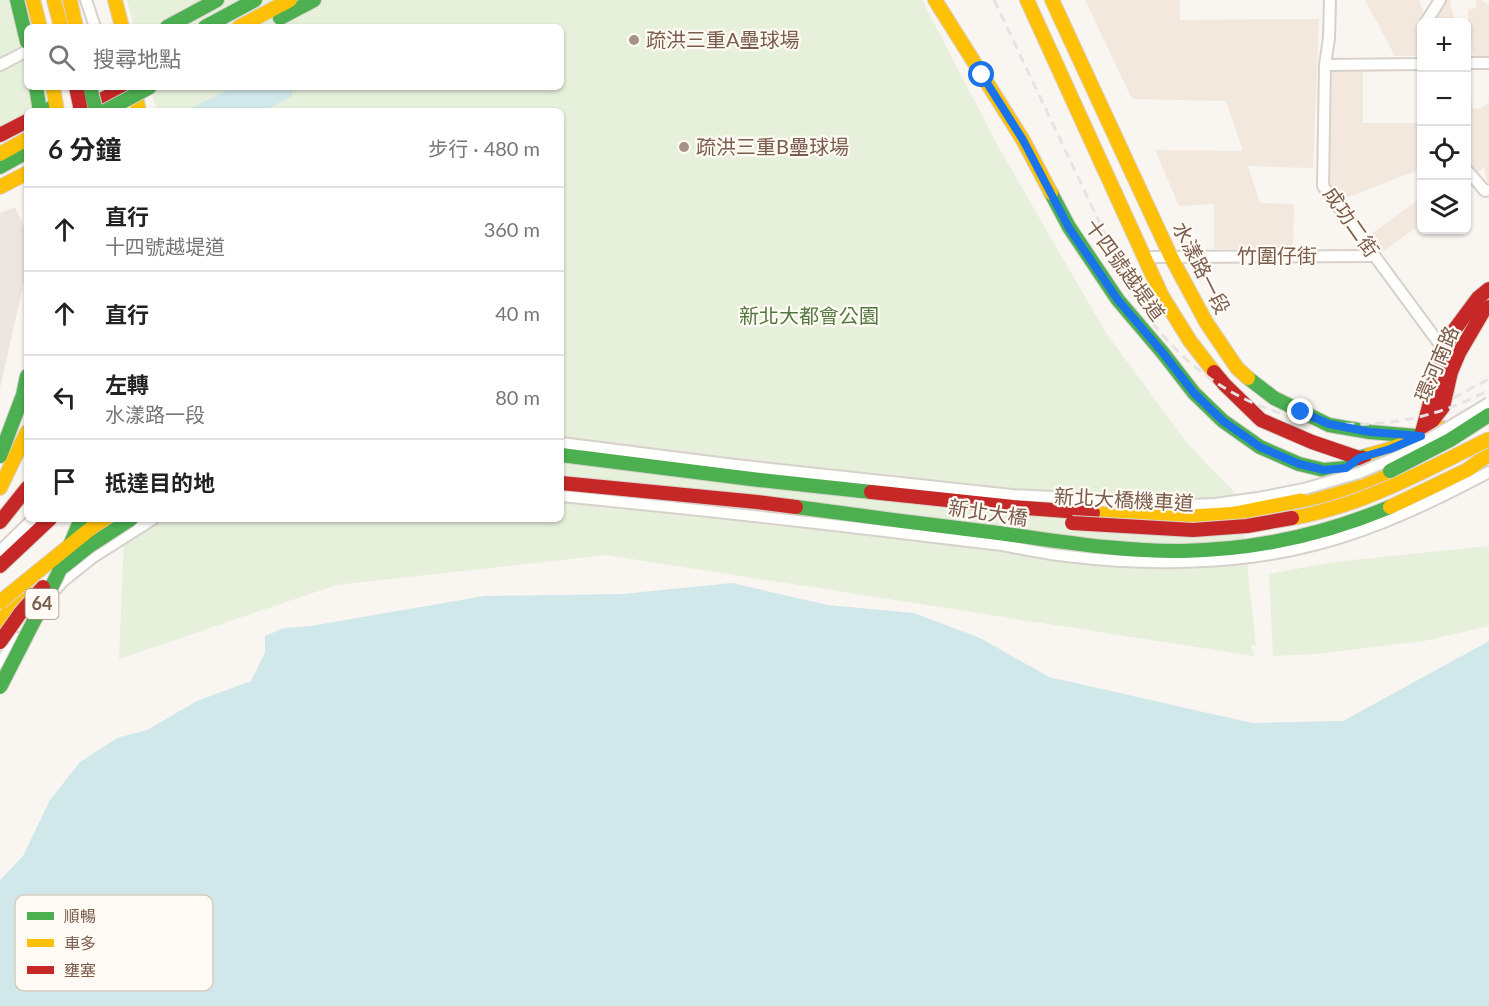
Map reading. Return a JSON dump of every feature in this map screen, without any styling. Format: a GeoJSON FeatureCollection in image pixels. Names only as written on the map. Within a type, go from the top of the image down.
{"type":"FeatureCollection","features":[{"type":"Feature","properties":{"kind":"main road"},"geometry":{"type":"LineString","coordinates":[[17,0],[24,29]]}},
{"type":"Feature","properties":{"kind":"main road"},"geometry":{"type":"LineString","coordinates":[[33,0],[39,24]]}},
{"type":"Feature","properties":{"kind":"main road"},"geometry":{"type":"LineString","coordinates":[[53,0],[59,24]]}},
{"type":"Feature","properties":{"kind":"main road"},"geometry":{"type":"LineString","coordinates":[[70,0],[75,24]]}},
{"type":"Feature","properties":{"kind":"main road"},"geometry":{"type":"LineString","coordinates":[[115,0],[121,24]]}},
{"type":"Feature","properties":{"kind":"main road"},"geometry":{"type":"LineString","coordinates":[[172,24],[217,0]]}},
{"type":"Feature","properties":{"kind":"main road"},"geometry":{"type":"LineString","coordinates":[[211,24],[255,0]]}},
{"type":"Feature","properties":{"kind":"main road"},"geometry":{"type":"LineString","coordinates":[[245,24],[290,0]]}},
{"type":"Feature","properties":{"kind":"main road"},"geometry":{"type":"LineString","coordinates":[[269,24],[314,0]]}},
{"type":"Feature","properties":{"kind":"main road","name":"十四號越堤道"},"geometry":{"type":"LineString","coordinates":[[935,0],[1023,140],[1069,228],[1118,300],[1194,393],[1223,421],[1260,447],[1299,464],[1324,470],[1346,468],[1359,458],[1390,449],[1421,436]]}},
{"type":"Feature","properties":{"kind":"main road"},"geometry":{"type":"LineString","coordinates":[[1027,0],[1162,296],[1190,341],[1225,385],[1262,420],[1312,442],[1359,458],[1451,456],[1489,440]]}},
{"type":"Feature","properties":{"kind":"main road","name":"水漾路一段"},"geometry":{"type":"LineString","coordinates":[[1052,0],[1171,256],[1211,330],[1237,368],[1274,398],[1329,424],[1370,432],[1421,436]]}},
{"type":"Feature","properties":{"kind":"main road"},"geometry":{"type":"LineString","coordinates":[[36,90],[40,108]]}},
{"type":"Feature","properties":{"kind":"main road"},"geometry":{"type":"LineString","coordinates":[[52,90],[53,108]]}},
{"type":"Feature","properties":{"kind":"main road"},"geometry":{"type":"LineString","coordinates":[[77,90],[80,108]]}},
{"type":"Feature","properties":{"kind":"main road"},"geometry":{"type":"LineString","coordinates":[[91,90],[95,108]]}},
{"type":"Feature","properties":{"kind":"main road"},"geometry":{"type":"LineString","coordinates":[[87,108],[120,90]]}},
{"type":"Feature","properties":{"kind":"main road"},"geometry":{"type":"LineString","coordinates":[[135,90],[138,108]]}},
{"type":"Feature","properties":{"kind":"main road"},"geometry":{"type":"LineString","coordinates":[[111,108],[144,90]]}},
{"type":"Feature","properties":{"kind":"main road"},"geometry":{"type":"LineString","coordinates":[[0,135],[24,123]]}},
{"type":"Feature","properties":{"kind":"main road"},"geometry":{"type":"LineString","coordinates":[[0,154],[24,141]]}},
{"type":"Feature","properties":{"kind":"main road"},"geometry":{"type":"LineString","coordinates":[[0,167],[24,154]]}},
{"type":"Feature","properties":{"kind":"main road"},"geometry":{"type":"LineString","coordinates":[[0,187],[24,175]]}},
{"type":"Feature","properties":{"kind":"main road","name":"環河南路"},"geometry":{"type":"LineString","coordinates":[[1421,436],[1444,350],[1466,313],[1489,289]]}},
{"type":"Feature","properties":{"kind":"main road","name":"環河南路"},"geometry":{"type":"LineString","coordinates":[[1421,436],[1443,407],[1451,372],[1459,353],[1483,312],[1489,307]]}},
{"type":"Feature","properties":{"kind":"main road"},"geometry":{"type":"LineString","coordinates":[[0,456],[24,390]]}},
{"type":"Feature","properties":{"kind":"main road","name":"環河南路"},"geometry":{"type":"LineString","coordinates":[[1421,436],[1483,415],[1489,409]]}},
{"type":"Feature","properties":{"kind":"main road","name":"新北大橋"},"geometry":{"type":"LineString","coordinates":[[564,455],[759,480],[1013,507],[1132,516],[1182,517],[1233,514],[1283,506],[1323,496],[1390,471],[1450,440],[1489,415]]}},
{"type":"Feature","properties":{"kind":"main road"},"geometry":{"type":"LineString","coordinates":[[0,488],[24,437]]}},
{"type":"Feature","properties":{"kind":"main road"},"geometry":{"type":"LineString","coordinates":[[1013,507],[1072,523],[1193,530],[1247,526],[1305,516],[1354,502],[1489,440]]}},
{"type":"Feature","properties":{"kind":"main road"},"geometry":{"type":"LineString","coordinates":[[1003,534],[1070,531],[1192,537],[1250,534],[1308,524],[1358,509],[1430,479],[1462,461],[1489,440]]}},
{"type":"Feature","properties":{"kind":"main road","name":"新北大橋"},"geometry":{"type":"LineString","coordinates":[[564,482],[588,486],[757,502],[1069,544],[1183,551],[1239,547],[1334,528],[1404,501],[1467,470],[1489,454]]}},
{"type":"Feature","properties":{"kind":"main road"},"geometry":{"type":"LineString","coordinates":[[564,461],[587,458]]}},
{"type":"Feature","properties":{"kind":"main road"},"geometry":{"type":"LineString","coordinates":[[0,522],[24,492]]}},
{"type":"Feature","properties":{"kind":"main road"},"geometry":{"type":"LineString","coordinates":[[0,566],[47,522]]}},
{"type":"Feature","properties":{"kind":"main road"},"geometry":{"type":"LineString","coordinates":[[0,622],[74,540],[80,522]]}},
{"type":"Feature","properties":{"kind":"main road","name":"64"},"geometry":{"type":"LineString","coordinates":[[0,687],[57,576],[80,522]]}},
{"type":"Feature","properties":{"kind":"main road"},"geometry":{"type":"LineString","coordinates":[[0,600],[91,522]]}},
{"type":"Feature","properties":{"kind":"main road"},"geometry":{"type":"LineString","coordinates":[[0,600],[100,522]]}},
{"type":"Feature","properties":{"kind":"main road"},"geometry":{"type":"LineString","coordinates":[[0,649],[90,548],[103,522]]}},
{"type":"Feature","properties":{"kind":"main road"},"geometry":{"type":"LineString","coordinates":[[0,642],[21,612],[56,572],[88,547],[126,522]]}},
{"type":"Feature","properties":{"kind":"street"},"geometry":{"type":"LineString","coordinates":[[86,0],[94,24]]}},
{"type":"Feature","properties":{"kind":"street","name":"成功二街"},"geometry":{"type":"LineString","coordinates":[[1330,0],[1329,38],[1325,65],[1323,186],[1444,350]]}},
{"type":"Feature","properties":{"kind":"street"},"geometry":{"type":"LineString","coordinates":[[1429,18],[1440,0]]}},
{"type":"Feature","properties":{"kind":"street"},"geometry":{"type":"LineString","coordinates":[[0,65],[24,53]]}},
{"type":"Feature","properties":{"kind":"street"},"geometry":{"type":"LineString","coordinates":[[1471,63],[1489,63]]}},
{"type":"Feature","properties":{"kind":"street"},"geometry":{"type":"LineString","coordinates":[[1325,65],[1417,64]]}},
{"type":"Feature","properties":{"kind":"street"},"geometry":{"type":"LineString","coordinates":[[1471,175],[1485,191],[1489,190]]}},
{"type":"Feature","properties":{"kind":"street","name":"竹圍仔街"},"geometry":{"type":"LineString","coordinates":[[1144,257],[1374,256]]}},
{"type":"Feature","properties":{"kind":"street","name":"新北大橋機車道"},"geometry":{"type":"LineString","coordinates":[[564,443],[744,466],[1012,495],[1165,506],[1258,498],[1304,489],[1359,473],[1404,454],[1489,402]]}},
{"type":"Feature","properties":{"kind":"street"},"geometry":{"type":"LineString","coordinates":[[564,496],[806,522],[1067,556],[1168,562],[1221,560],[1274,553],[1317,544],[1374,527],[1435,500],[1489,472]]}},
{"type":"Feature","properties":{"kind":"street"},"geometry":{"type":"LineString","coordinates":[[0,551],[30,522]]}},
{"type":"Feature","properties":{"kind":"street"},"geometry":{"type":"LineString","coordinates":[[0,663],[31,618],[63,581],[93,556],[148,522]]}},
{"type":"Feature","properties":{"kind":"shaded area"},"geometry":{"type":"Polygon","coordinates":[[[1085,0],[1180,0],[1180,20],[1319,19],[1313,168],[1248,166],[1260,203],[1294,204],[1293,248],[1214,249],[1214,204],[1179,206],[1155,150],[1243,151],[1226,101],[1132,99],[1085,0]]]}},
{"type":"Feature","properties":{"kind":"shaded area"},"geometry":{"type":"Polygon","coordinates":[[[1365,0],[1419,0],[1425,17],[1417,18],[1417,54],[1415,56],[1395,56],[1365,0]]]}},
{"type":"Feature","properties":{"kind":"shaded area"},"geometry":{"type":"Polygon","coordinates":[[[1444,0],[1450,0],[1454,18],[1433,18],[1444,0]]]}},
{"type":"Feature","properties":{"kind":"shaded area"},"geometry":{"type":"Polygon","coordinates":[[[1476,0],[1489,5],[1489,56],[1474,56],[1471,42],[1471,18],[1468,18],[1468,9],[1476,8],[1476,0]]]}},
{"type":"Feature","properties":{"kind":"shaded area"},"geometry":{"type":"Polygon","coordinates":[[[1332,72],[1363,72],[1363,123],[1417,123],[1417,171],[1341,200],[1330,182],[1332,72]]]}},
{"type":"Feature","properties":{"kind":"shaded area"},"geometry":{"type":"Polygon","coordinates":[[[1471,100],[1473,109],[1482,108],[1489,102],[1489,181],[1487,182],[1484,167],[1475,175],[1471,170],[1471,100]]]}},
{"type":"Feature","properties":{"kind":"shaded area"},"geometry":{"type":"Polygon","coordinates":[[[1417,201],[1417,227],[1382,252],[1370,235],[1417,201]]]}},
{"type":"Feature","properties":{"kind":"shaded area"},"geometry":{"type":"Polygon","coordinates":[[[15,207],[24,227],[24,282],[0,388],[0,213],[15,207]]]}},
{"type":"Feature","properties":{"kind":"green space"},"geometry":{"type":"Polygon","coordinates":[[[0,0],[14,0],[24,46],[0,60],[0,0]]]}},
{"type":"Feature","properties":{"kind":"green space","name":"新北大都會公園"},"geometry":{"type":"Polygon","coordinates":[[[127,0],[922,0],[999,148],[1106,333],[1187,443],[1240,498],[1256,646],[1251,644],[1254,656],[606,555],[336,585],[119,659],[126,522],[564,522],[564,108],[156,108],[151,90],[564,90],[564,24],[133,24],[127,0]]]}},
{"type":"Feature","properties":{"kind":"green space"},"geometry":{"type":"Polygon","coordinates":[[[24,52],[24,90],[40,90],[41,104],[36,108],[24,108],[24,117],[0,130],[0,64],[24,52]]]}},
{"type":"Feature","properties":{"kind":"green space"},"geometry":{"type":"Polygon","coordinates":[[[1489,546],[1489,626],[1424,641],[1316,654],[1273,656],[1269,574],[1334,562],[1489,546]]]}},
{"type":"Feature","properties":{"kind":"water"},"geometry":{"type":"Polygon","coordinates":[[[228,90],[293,90],[292,96],[270,108],[191,108],[228,90]]]}},
{"type":"Feature","properties":{"kind":"water"},"geometry":{"type":"Polygon","coordinates":[[[732,583],[828,605],[914,613],[980,638],[1049,677],[1252,723],[1343,721],[1489,641],[1489,1006],[0,1006],[0,880],[23,856],[50,800],[80,762],[117,738],[147,730],[197,701],[251,681],[265,653],[265,636],[284,628],[311,626],[484,596],[622,594],[732,583]]]}},
{"type":"Feature","properties":{"kind":"railway"},"geometry":{"type":"LineString","coordinates":[[994,0],[1133,293],[1149,318],[1168,341],[1201,372],[1238,396],[1278,412],[1320,422],[1362,424],[1405,420],[1448,408],[1489,390]]}},
{"type":"Feature","properties":{"kind":"railway"},"geometry":{"type":"LineString","coordinates":[[1453,398],[1489,379]]}},
{"type":"Feature","properties":{"kind":"traffic: fast"},"geometry":{"type":"LineString","coordinates":[[17,0],[24,29]]}},
{"type":"Feature","properties":{"kind":"traffic: fast"},"geometry":{"type":"LineString","coordinates":[[173,24],[217,0]]}},
{"type":"Feature","properties":{"kind":"traffic: fast"},"geometry":{"type":"LineString","coordinates":[[211,24],[255,0]]}},
{"type":"Feature","properties":{"kind":"traffic: fast"},"geometry":{"type":"LineString","coordinates":[[280,18],[314,0]]}},
{"type":"Feature","properties":{"kind":"traffic: fast"},"geometry":{"type":"LineString","coordinates":[[36,90],[40,108]]}},
{"type":"Feature","properties":{"kind":"traffic: fast"},"geometry":{"type":"LineString","coordinates":[[91,90],[95,108]]}},
{"type":"Feature","properties":{"kind":"traffic: fast"},"geometry":{"type":"LineString","coordinates":[[111,108],[144,90]]}},
{"type":"Feature","properties":{"kind":"traffic: fast"},"geometry":{"type":"LineString","coordinates":[[51,108],[56,105]]}},
{"type":"Feature","properties":{"kind":"traffic: fast"},"geometry":{"type":"LineString","coordinates":[[0,167],[24,154]]}},
{"type":"Feature","properties":{"kind":"traffic: fast"},"geometry":{"type":"LineString","coordinates":[[1051,193],[1069,227],[1118,300],[1194,393],[1223,421],[1260,447],[1299,464],[1324,470],[1346,468],[1359,458],[1369,455]]}},
{"type":"Feature","properties":{"kind":"traffic: fast"},"geometry":{"type":"LineString","coordinates":[[1248,378],[1274,398],[1329,425],[1370,432],[1416,436]]}},
{"type":"Feature","properties":{"kind":"traffic: fast"},"geometry":{"type":"LineString","coordinates":[[0,456],[24,390]]}},
{"type":"Feature","properties":{"kind":"traffic: fast"},"geometry":{"type":"LineString","coordinates":[[1390,471],[1450,440],[1489,415]]}},
{"type":"Feature","properties":{"kind":"traffic: fast"},"geometry":{"type":"LineString","coordinates":[[564,455],[871,492]]}},
{"type":"Feature","properties":{"kind":"traffic: fast"},"geometry":{"type":"LineString","coordinates":[[796,507],[1090,545],[1160,551],[1209,550],[1262,544],[1314,533],[1390,507]]}},
{"type":"Feature","properties":{"kind":"traffic: fast"},"geometry":{"type":"LineString","coordinates":[[0,687],[57,576],[80,522]]}},
{"type":"Feature","properties":{"kind":"traffic: fast"},"geometry":{"type":"LineString","coordinates":[[63,567],[88,547],[126,522]]}},
{"type":"Feature","properties":{"kind":"traffic: slow"},"geometry":{"type":"LineString","coordinates":[[33,0],[39,24]]}},
{"type":"Feature","properties":{"kind":"traffic: slow"},"geometry":{"type":"LineString","coordinates":[[54,0],[60,24]]}},
{"type":"Feature","properties":{"kind":"traffic: slow"},"geometry":{"type":"LineString","coordinates":[[70,0],[75,24]]}},
{"type":"Feature","properties":{"kind":"traffic: slow"},"geometry":{"type":"LineString","coordinates":[[115,0],[121,24]]}},
{"type":"Feature","properties":{"kind":"traffic: slow"},"geometry":{"type":"LineString","coordinates":[[245,24],[290,0]]}},
{"type":"Feature","properties":{"kind":"traffic: slow"},"geometry":{"type":"LineString","coordinates":[[935,0],[1023,140],[1051,193]]}},
{"type":"Feature","properties":{"kind":"traffic: slow"},"geometry":{"type":"LineString","coordinates":[[1027,0],[1162,296],[1190,341],[1214,372]]}},
{"type":"Feature","properties":{"kind":"traffic: slow"},"geometry":{"type":"LineString","coordinates":[[1052,0],[1171,257],[1206,322],[1237,368],[1248,378]]}},
{"type":"Feature","properties":{"kind":"traffic: slow"},"geometry":{"type":"LineString","coordinates":[[54,90],[56,108]]}},
{"type":"Feature","properties":{"kind":"traffic: slow"},"geometry":{"type":"LineString","coordinates":[[135,90],[138,108]]}},
{"type":"Feature","properties":{"kind":"traffic: slow"},"geometry":{"type":"LineString","coordinates":[[0,154],[24,141]]}},
{"type":"Feature","properties":{"kind":"traffic: slow"},"geometry":{"type":"LineString","coordinates":[[0,187],[24,175]]}},
{"type":"Feature","properties":{"kind":"traffic: slow"},"geometry":{"type":"LineString","coordinates":[[1369,455],[1444,428]]}},
{"type":"Feature","properties":{"kind":"traffic: slow"},"geometry":{"type":"LineString","coordinates":[[0,488],[24,438]]}},
{"type":"Feature","properties":{"kind":"traffic: slow"},"geometry":{"type":"LineString","coordinates":[[1292,518],[1344,505],[1394,486],[1489,439]]}},
{"type":"Feature","properties":{"kind":"traffic: slow"},"geometry":{"type":"LineString","coordinates":[[1390,507],[1467,470],[1489,454]]}},
{"type":"Feature","properties":{"kind":"traffic: slow"},"geometry":{"type":"LineString","coordinates":[[1093,513],[1182,517],[1233,514],[1323,496],[1390,471]]}},
{"type":"Feature","properties":{"kind":"traffic: slow"},"geometry":{"type":"LineString","coordinates":[[0,602],[100,522]]}},
{"type":"Feature","properties":{"kind":"traffic: slow"},"geometry":{"type":"LineString","coordinates":[[0,622],[33,585]]}},
{"type":"Feature","properties":{"kind":"traffic: jam"},"geometry":{"type":"LineString","coordinates":[[77,90],[80,108]]}},
{"type":"Feature","properties":{"kind":"traffic: jam"},"geometry":{"type":"LineString","coordinates":[[86,108],[120,90]]}},
{"type":"Feature","properties":{"kind":"traffic: jam"},"geometry":{"type":"LineString","coordinates":[[0,135],[24,123]]}},
{"type":"Feature","properties":{"kind":"traffic: jam"},"geometry":{"type":"LineString","coordinates":[[1421,436],[1444,350],[1455,329],[1478,298],[1489,289]]}},
{"type":"Feature","properties":{"kind":"traffic: jam"},"geometry":{"type":"LineString","coordinates":[[1426,429],[1443,407],[1451,372],[1459,353],[1483,312],[1489,307]]}},
{"type":"Feature","properties":{"kind":"traffic: jam"},"geometry":{"type":"LineString","coordinates":[[1214,372],[1261,420],[1312,442],[1364,458]]}},
{"type":"Feature","properties":{"kind":"traffic: jam"},"geometry":{"type":"LineString","coordinates":[[564,483],[796,507]]}},
{"type":"Feature","properties":{"kind":"traffic: jam"},"geometry":{"type":"LineString","coordinates":[[0,522],[24,492]]}},
{"type":"Feature","properties":{"kind":"traffic: jam"},"geometry":{"type":"LineString","coordinates":[[871,492],[1093,513]]}},
{"type":"Feature","properties":{"kind":"traffic: jam"},"geometry":{"type":"LineString","coordinates":[[1072,523],[1193,530],[1247,526],[1292,518]]}},
{"type":"Feature","properties":{"kind":"traffic: jam"},"geometry":{"type":"LineString","coordinates":[[0,566],[47,522]]}},
{"type":"Feature","properties":{"kind":"traffic: jam"},"geometry":{"type":"LineString","coordinates":[[0,642],[21,612],[43,587]]}},
{"type":"Feature","properties":{"kind":"place","name":"疏洪三重A壘球場"},"geometry":{"type":"Point","coordinates":[634,40]}},
{"type":"Feature","properties":{"kind":"place","name":"疏洪三重B壘球場"},"geometry":{"type":"Point","coordinates":[684,147]}},
{"type":"Feature","properties":{"kind":"route"},"geometry":{"type":"LineString","coordinates":[[982,75],[1023,140],[1069,228],[1118,300],[1194,393],[1223,421],[1260,447],[1299,464],[1324,470],[1346,468],[1359,458],[1390,449],[1421,436],[1370,432],[1329,424],[1301,412]]}}]}
